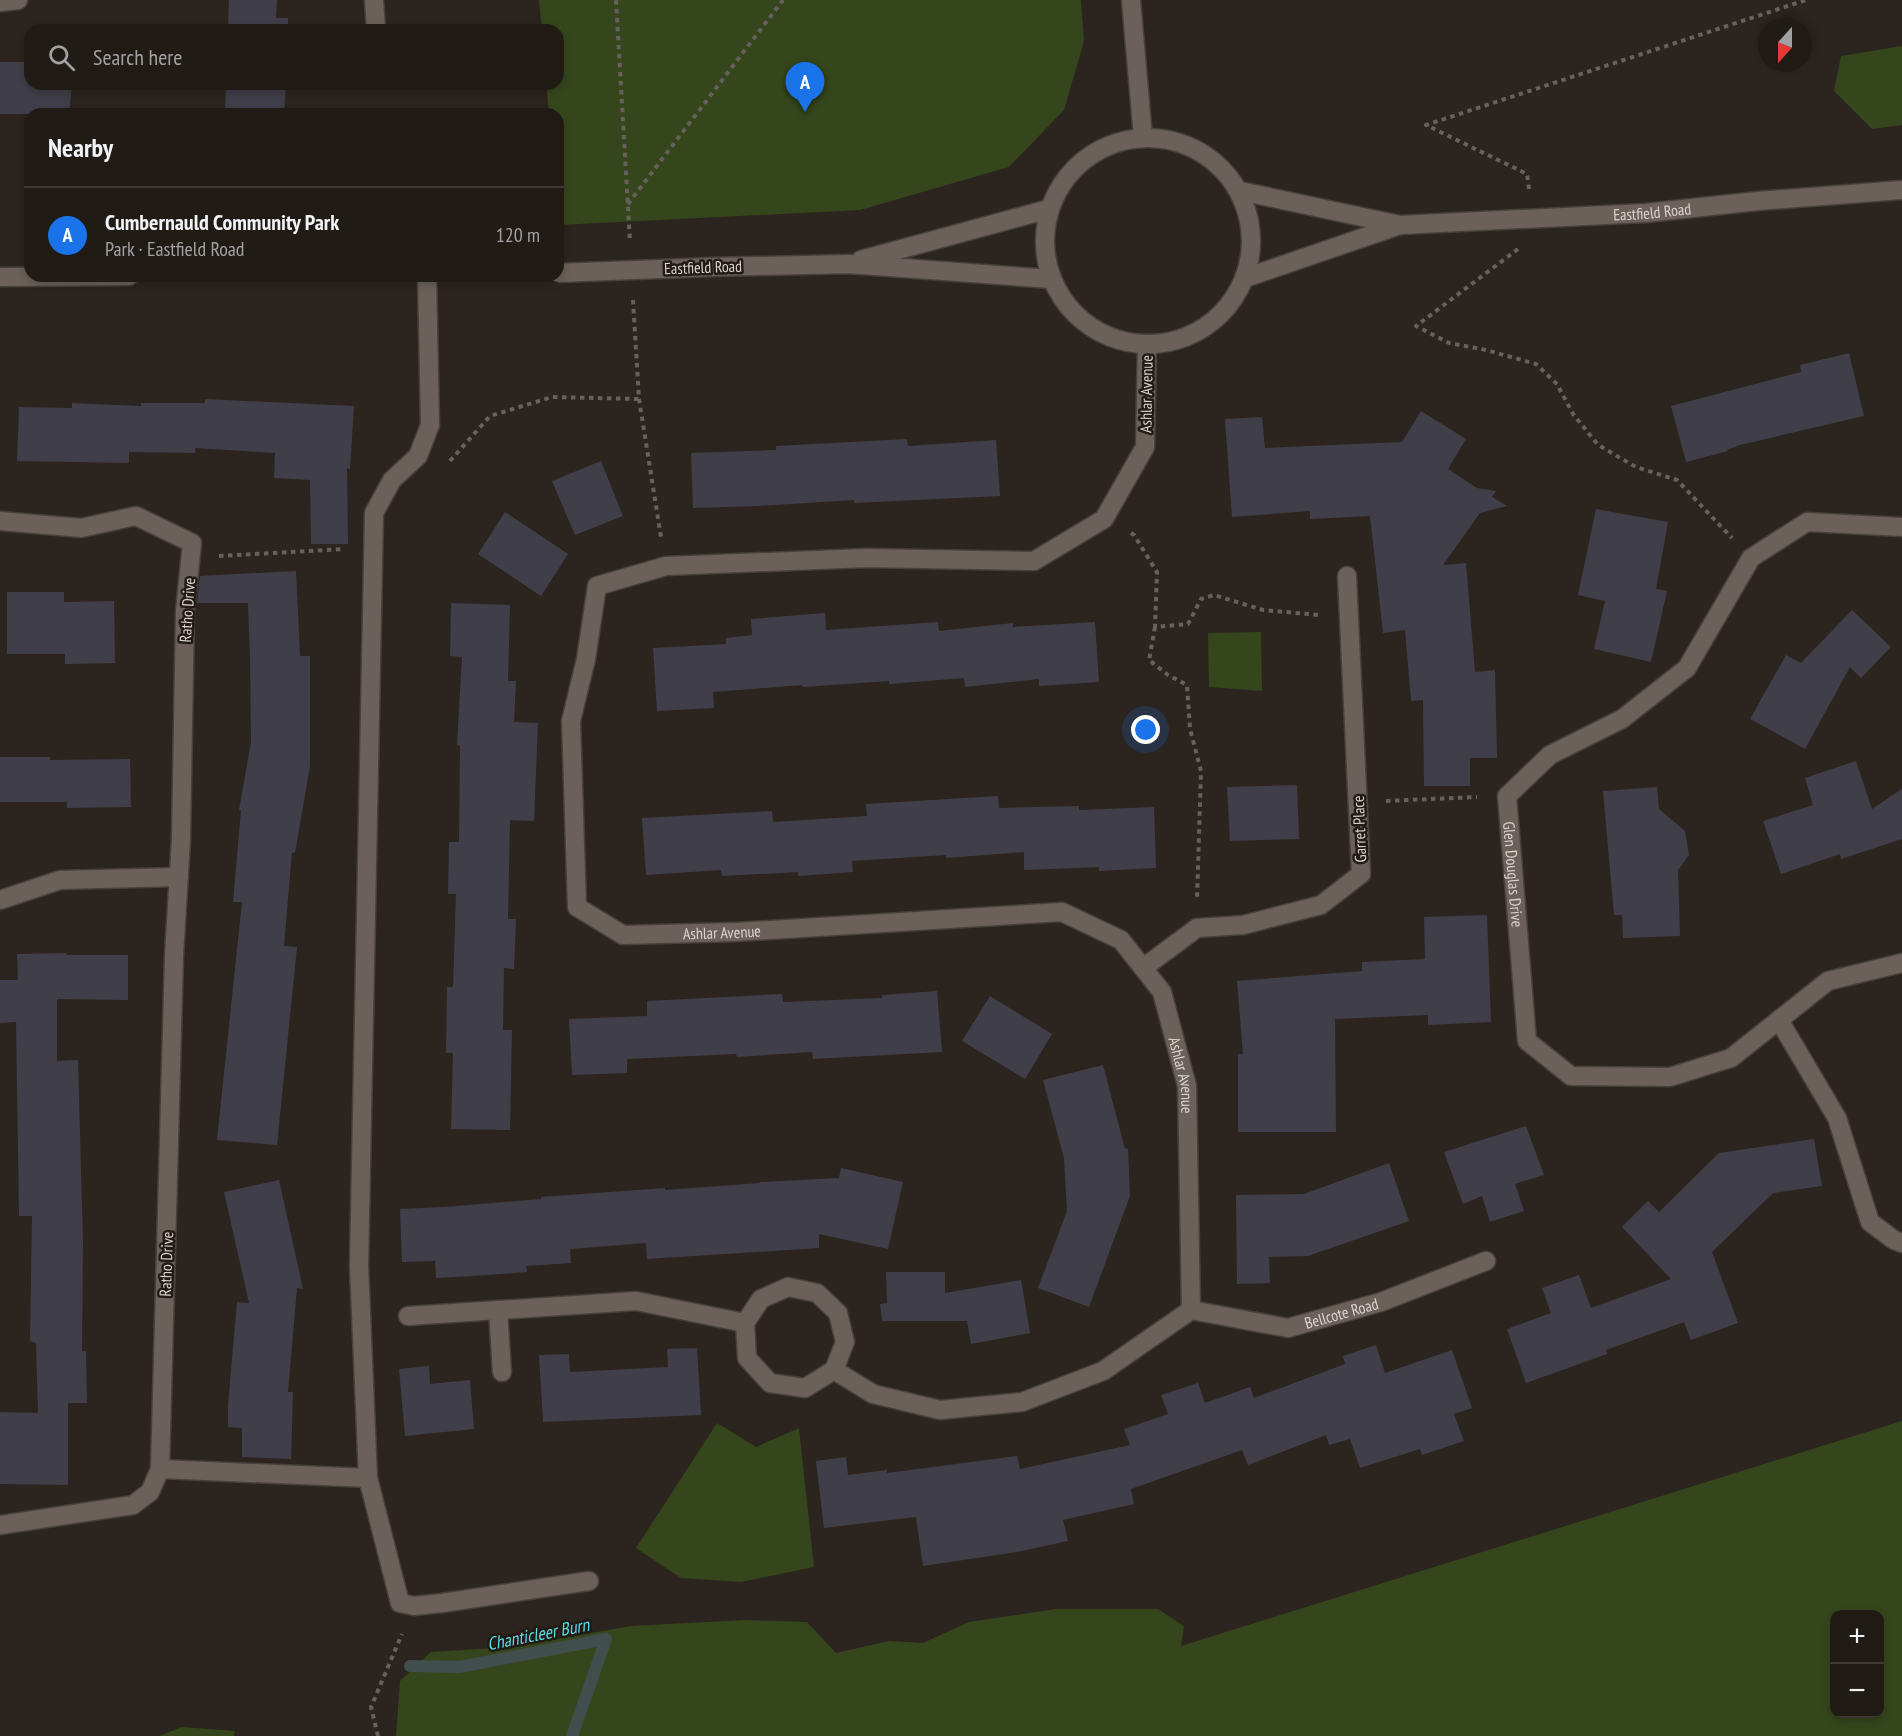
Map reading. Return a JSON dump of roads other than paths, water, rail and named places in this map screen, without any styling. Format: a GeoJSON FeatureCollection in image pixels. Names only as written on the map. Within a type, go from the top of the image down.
{"type":"FeatureCollection","features":[{"type":"Feature","properties":{"kind":"street"},"geometry":{"type":"LineString","coordinates":[[0,2],[18,0]]}},
{"type":"Feature","properties":{"kind":"street"},"geometry":{"type":"LineString","coordinates":[[374,0],[376,24]]}},
{"type":"Feature","properties":{"kind":"street"},"geometry":{"type":"LineString","coordinates":[[1131,0],[1143,137]]}},
{"type":"Feature","properties":{"kind":"street"},"geometry":{"type":"LineString","coordinates":[[1143,137],[1192,147],[1215,162],[1240,191],[1249,216],[1252,250],[1245,278],[1231,304],[1186,338],[1161,344],[1126,343],[1099,332],[1075,315],[1051,279],[1044,251],[1049,209],[1063,181],[1112,143],[1143,137]]}},
{"type":"Feature","properties":{"kind":"street","name":"Eastfield Road"},"geometry":{"type":"LineString","coordinates":[[1240,191],[1400,225],[1646,213],[1758,201],[1902,190]]}},
{"type":"Feature","properties":{"kind":"street","name":"Eastfield Road"},"geometry":{"type":"LineString","coordinates":[[848,264],[1049,209]]}},
{"type":"Feature","properties":{"kind":"street","name":"Eastfield Road"},"geometry":{"type":"LineString","coordinates":[[1245,278],[1400,225]]}},
{"type":"Feature","properties":{"kind":"street","name":"Eastfield Road"},"geometry":{"type":"LineString","coordinates":[[564,273],[848,264],[1051,279]]}},
{"type":"Feature","properties":{"kind":"street"},"geometry":{"type":"LineString","coordinates":[[0,277],[24,277]]}},
{"type":"Feature","properties":{"kind":"street"},"geometry":{"type":"LineString","coordinates":[[427,282],[430,425],[418,456],[392,480],[374,513],[359,1266],[368,1478],[400,1603],[414,1606],[442,1604],[589,1581]]}},
{"type":"Feature","properties":{"kind":"street","name":"Ashlar Avenue"},"geometry":{"type":"LineString","coordinates":[[1147,344],[1145,447],[1104,519],[1034,561],[867,558],[666,566],[597,586],[586,659],[571,721],[577,907],[622,935],[747,931],[1062,912],[1121,940],[1162,992],[1188,1086],[1191,1310]]}},
{"type":"Feature","properties":{"kind":"street","name":"Ratho Drive"},"geometry":{"type":"LineString","coordinates":[[0,520],[81,528],[135,516],[192,543],[185,611],[181,840],[174,956],[160,1469],[150,1492],[133,1505],[0,1525]]}},
{"type":"Feature","properties":{"kind":"street","name":"Glen Douglas Drive"},"geometry":{"type":"LineString","coordinates":[[1902,527],[1807,522],[1751,558],[1687,668],[1622,719],[1550,755],[1507,796],[1527,1041],[1571,1077],[1670,1077],[1731,1058],[1828,981],[1902,963]]}},
{"type":"Feature","properties":{"kind":"street","name":"Garret Place"},"geometry":{"type":"LineString","coordinates":[[1143,968],[1197,928],[1243,925],[1321,905],[1361,874],[1347,576]]}},
{"type":"Feature","properties":{"kind":"street"},"geometry":{"type":"LineString","coordinates":[[0,900],[60,880],[179,878]]}},
{"type":"Feature","properties":{"kind":"street"},"geometry":{"type":"LineString","coordinates":[[1779,1020],[1838,1118],[1870,1222],[1894,1240],[1902,1243]]}},
{"type":"Feature","properties":{"kind":"street","name":"Bellcote Road"},"geometry":{"type":"LineString","coordinates":[[1191,1310],[1288,1328],[1381,1302],[1486,1261]]}},
{"type":"Feature","properties":{"kind":"street"},"geometry":{"type":"LineString","coordinates":[[788,1287],[817,1293],[838,1313],[845,1342],[834,1370],[805,1388],[770,1383],[747,1358],[745,1323],[761,1299],[788,1287]]}},
{"type":"Feature","properties":{"kind":"street"},"geometry":{"type":"LineString","coordinates":[[408,1316],[636,1301],[745,1323]]}},
{"type":"Feature","properties":{"kind":"street"},"geometry":{"type":"LineString","coordinates":[[498,1310],[502,1372]]}},
{"type":"Feature","properties":{"kind":"street"},"geometry":{"type":"LineString","coordinates":[[834,1370],[873,1394],[940,1410],[1022,1402],[1103,1371],[1191,1310]]}},
{"type":"Feature","properties":{"kind":"street"},"geometry":{"type":"LineString","coordinates":[[160,1469],[368,1478]]}},
{"type":"Feature","properties":{"kind":"waterway","name":"Chanticleer Burn"},"geometry":{"type":"LineString","coordinates":[[410,1666],[459,1667],[606,1639],[572,1736]]}},
{"type":"Feature","properties":{"kind":"place","name":"Cumbernauld Community Park"},"geometry":{"type":"Point","coordinates":[805,112]}}]}
